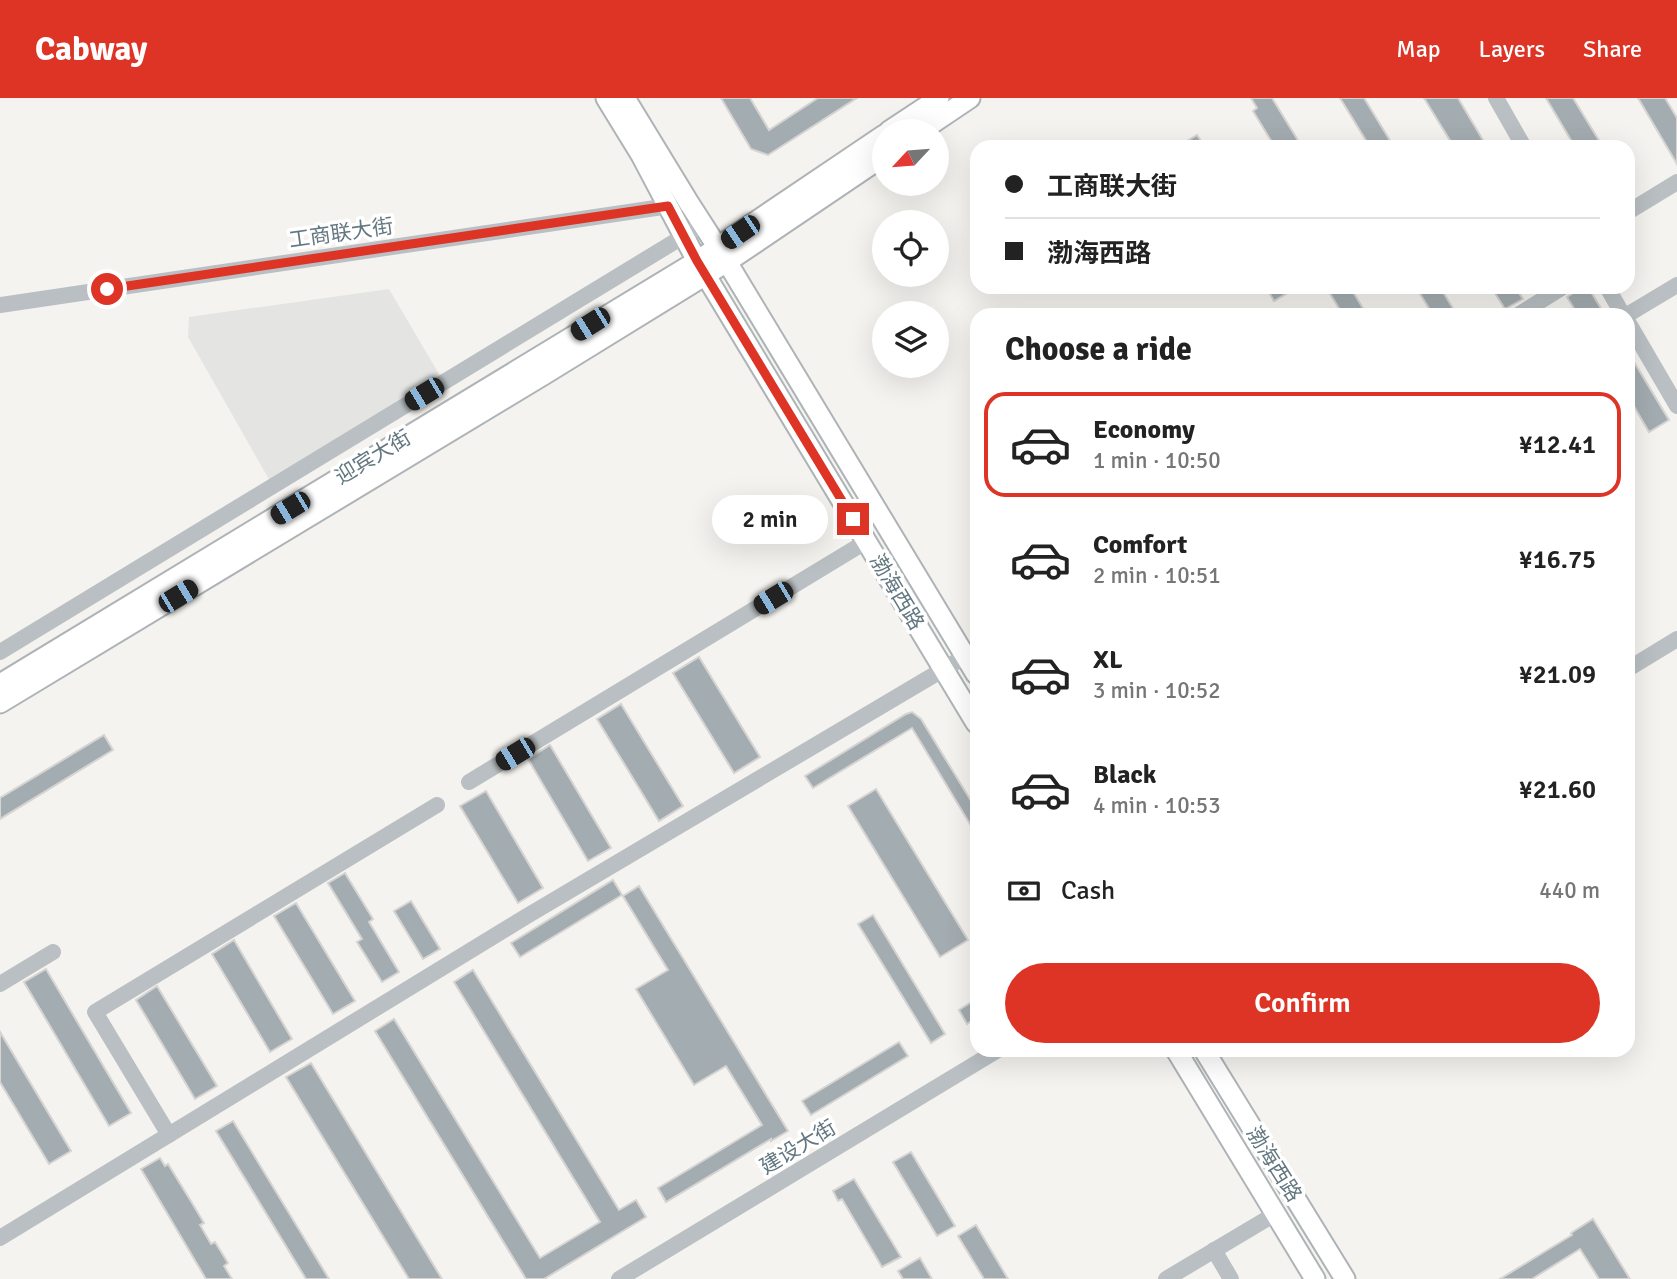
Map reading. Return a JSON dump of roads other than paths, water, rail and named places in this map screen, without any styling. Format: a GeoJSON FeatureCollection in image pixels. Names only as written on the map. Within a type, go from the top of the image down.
{"type":"FeatureCollection","features":[{"type":"Feature","properties":{"kind":"main road","name":"渤海西路"},"geometry":{"type":"LineString","coordinates":[[606,98],[701,268],[970,713]]}},
{"type":"Feature","properties":{"kind":"main road","name":"渤海西路"},"geometry":{"type":"LineString","coordinates":[[625,98],[970,651]]}},
{"type":"Feature","properties":{"kind":"main road"},"geometry":{"type":"LineString","coordinates":[[907,119],[939,98]]}},
{"type":"Feature","properties":{"kind":"main road"},"geometry":{"type":"LineString","coordinates":[[939,119],[970,98]]}},
{"type":"Feature","properties":{"kind":"main road","name":"迎宾大街"},"geometry":{"type":"LineString","coordinates":[[722,255],[872,144]]}},
{"type":"Feature","properties":{"kind":"main road","name":"迎宾大街"},"geometry":{"type":"LineString","coordinates":[[0,684],[701,268],[872,163]]}},
{"type":"Feature","properties":{"kind":"main road","name":"迎宾大街"},"geometry":{"type":"LineString","coordinates":[[0,703],[534,382],[701,268]]}},
{"type":"Feature","properties":{"kind":"main road","name":"渤海西路"},"geometry":{"type":"LineString","coordinates":[[1179,1057],[1315,1279]]}},
{"type":"Feature","properties":{"kind":"main road","name":"渤海西路"},"geometry":{"type":"LineString","coordinates":[[1208,1057],[1345,1279]]}},
{"type":"Feature","properties":{"kind":"street"},"geometry":{"type":"LineString","coordinates":[[1496,98],[1520,140]]}},
{"type":"Feature","properties":{"kind":"street"},"geometry":{"type":"LineString","coordinates":[[1635,208],[1677,182]]}},
{"type":"Feature","properties":{"kind":"street","name":"工商联大街"},"geometry":{"type":"LineString","coordinates":[[0,305],[689,203]]}},
{"type":"Feature","properties":{"kind":"street"},"geometry":{"type":"LineString","coordinates":[[0,652],[702,225]]}},
{"type":"Feature","properties":{"kind":"street"},"geometry":{"type":"LineString","coordinates":[[1635,309],[1677,285]]}},
{"type":"Feature","properties":{"kind":"street"},"geometry":{"type":"LineString","coordinates":[[1529,308],[1552,294]]}},
{"type":"Feature","properties":{"kind":"street"},"geometry":{"type":"LineString","coordinates":[[1635,334],[1677,406]]}},
{"type":"Feature","properties":{"kind":"street"},"geometry":{"type":"LineString","coordinates":[[468,782],[867,541]]}},
{"type":"Feature","properties":{"kind":"street"},"geometry":{"type":"LineString","coordinates":[[1635,665],[1677,639]]}},
{"type":"Feature","properties":{"kind":"street"},"geometry":{"type":"LineString","coordinates":[[0,1238],[527,916],[970,654]]}},
{"type":"Feature","properties":{"kind":"street"},"geometry":{"type":"LineString","coordinates":[[169,1135],[95,1012],[437,805]]}},
{"type":"Feature","properties":{"kind":"street"},"geometry":{"type":"LineString","coordinates":[[0,984],[53,952]]}},
{"type":"Feature","properties":{"kind":"street","name":"建设大街"},"geometry":{"type":"LineString","coordinates":[[619,1279],[986,1057]]}},
{"type":"Feature","properties":{"kind":"street"},"geometry":{"type":"LineString","coordinates":[[1166,1279],[1275,1214]]}},
{"type":"Feature","properties":{"kind":"street"},"geometry":{"type":"LineString","coordinates":[[1214,1250],[1231,1279]]}}]}
